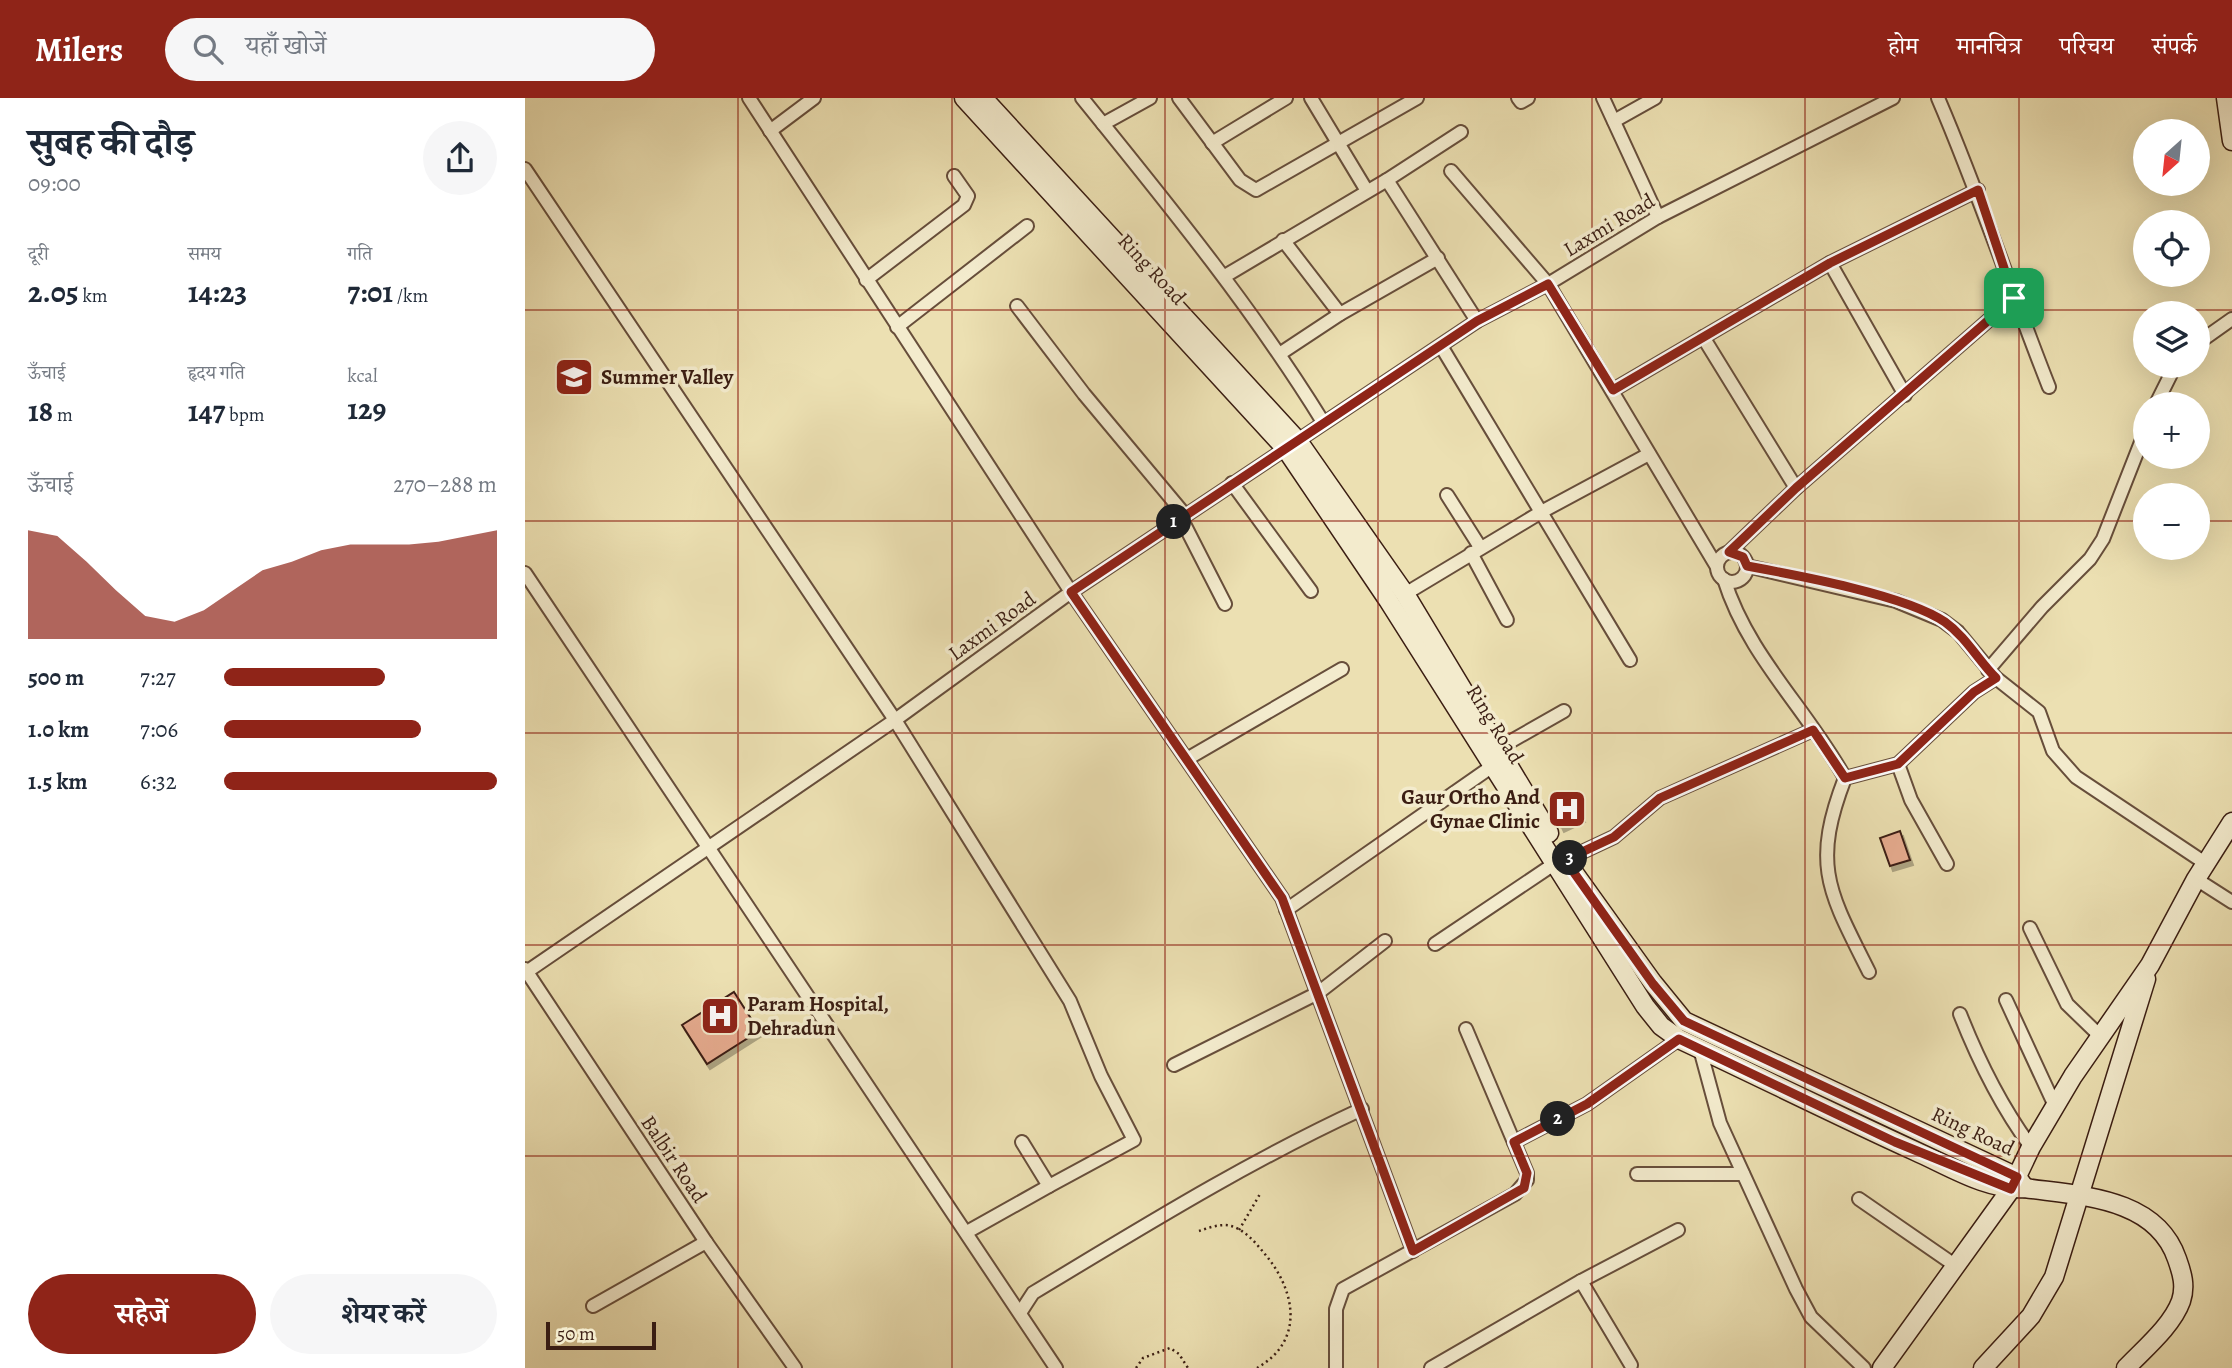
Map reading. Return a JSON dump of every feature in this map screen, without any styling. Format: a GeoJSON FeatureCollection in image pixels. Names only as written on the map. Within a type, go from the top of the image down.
{"type":"FeatureCollection","features":[{"type":"Feature","properties":{"kind":"street"},"geometry":{"type":"LineString","coordinates":[[748,98],[1071,592],[1282,898],[1413,1251]]}},
{"type":"Feature","properties":{"kind":"street"},"geometry":{"type":"LineString","coordinates":[[770,131],[814,98]]}},
{"type":"Feature","properties":{"kind":"street","name":"Ring Road"},"geometry":{"type":"LineString","coordinates":[[964,98],[1292,445],[1497,756]]}},
{"type":"Feature","properties":{"kind":"street","name":"Ring Road"},"geometry":{"type":"LineString","coordinates":[[983,98],[1292,445],[1405,594],[1559,862],[1645,1006],[1661,1026],[1679,1039],[1895,1142],[2018,1185]]}},
{"type":"Feature","properties":{"kind":"street"},"geometry":{"type":"LineString","coordinates":[[1082,98],[1225,276],[1281,354],[1323,422]]}},
{"type":"Feature","properties":{"kind":"street"},"geometry":{"type":"LineString","coordinates":[[1103,124],[1150,98]]}},
{"type":"Feature","properties":{"kind":"street"},"geometry":{"type":"LineString","coordinates":[[1179,98],[1240,180],[1256,190],[1417,98]]}},
{"type":"Feature","properties":{"kind":"street"},"geometry":{"type":"LineString","coordinates":[[1212,143],[1286,98]]}},
{"type":"Feature","properties":{"kind":"street"},"geometry":{"type":"LineString","coordinates":[[1311,98],[1367,191]]}},
{"type":"Feature","properties":{"kind":"street"},"geometry":{"type":"LineString","coordinates":[[1518,98],[1521,102],[1528,98]]}},
{"type":"Feature","properties":{"kind":"street"},"geometry":{"type":"LineString","coordinates":[[1603,98],[1658,217]]}},
{"type":"Feature","properties":{"kind":"street"},"geometry":{"type":"LineString","coordinates":[[1614,121],[1655,98]]}},
{"type":"Feature","properties":{"kind":"street","name":"Laxmi Road"},"geometry":{"type":"LineString","coordinates":[[526,971],[711,848],[895,720],[1071,592],[1477,321],[1548,284],[1658,217],[1893,98]]}},
{"type":"Feature","properties":{"kind":"street"},"geometry":{"type":"LineString","coordinates":[[1938,98],[1978,190],[2014,298],[2049,387]]}},
{"type":"Feature","properties":{"kind":"street"},"geometry":{"type":"LineString","coordinates":[[2226,98],[2232,141]]}},
{"type":"Feature","properties":{"kind":"street"},"geometry":{"type":"LineString","coordinates":[[1225,276],[1387,180],[1461,132]]}},
{"type":"Feature","properties":{"kind":"street"},"geometry":{"type":"LineString","coordinates":[[525,169],[895,720],[1070,1001],[1101,1076],[1134,1140],[967,1232]]}},
{"type":"Feature","properties":{"kind":"street"},"geometry":{"type":"LineString","coordinates":[[1451,171],[1548,284],[1724,579],[1745,631],[1845,778]]}},
{"type":"Feature","properties":{"kind":"street"},"geometry":{"type":"LineString","coordinates":[[866,280],[964,205],[968,196],[954,176]]}},
{"type":"Feature","properties":{"kind":"street"},"geometry":{"type":"LineString","coordinates":[[1387,180],[1477,321]]}},
{"type":"Feature","properties":{"kind":"street"},"geometry":{"type":"LineString","coordinates":[[1613,390],[1830,263],[1978,190]]}},
{"type":"Feature","properties":{"kind":"street"},"geometry":{"type":"LineString","coordinates":[[897,327],[1027,226]]}},
{"type":"Feature","properties":{"kind":"street"},"geometry":{"type":"LineString","coordinates":[[1283,240],[1340,314]]}},
{"type":"Feature","properties":{"kind":"street"},"geometry":{"type":"LineString","coordinates":[[1281,354],[1340,314],[1438,258]]}},
{"type":"Feature","properties":{"kind":"street"},"geometry":{"type":"LineString","coordinates":[[1830,263],[1905,395]]}},
{"type":"Feature","properties":{"kind":"street"},"geometry":{"type":"LineString","coordinates":[[1717,567],[1721,556],[1729,552],[1796,488],[2014,298]]}},
{"type":"Feature","properties":{"kind":"street"},"geometry":{"type":"LineString","coordinates":[[1017,306],[1183,516],[1224,604]]}},
{"type":"Feature","properties":{"kind":"street"},"geometry":{"type":"LineString","coordinates":[[2210,335],[2232,319]]}},
{"type":"Feature","properties":{"kind":"street"},"geometry":{"type":"LineString","coordinates":[[1703,337],[1796,488]]}},
{"type":"Feature","properties":{"kind":"street"},"geometry":{"type":"LineString","coordinates":[[1441,345],[1630,660]]}},
{"type":"Feature","properties":{"kind":"street"},"geometry":{"type":"LineString","coordinates":[[1405,594],[1475,550],[1649,454]]}},
{"type":"Feature","properties":{"kind":"street"},"geometry":{"type":"LineString","coordinates":[[1845,778],[1898,764],[1992,674],[2097,549],[2113,517],[2133,464]]}},
{"type":"Feature","properties":{"kind":"street"},"geometry":{"type":"LineString","coordinates":[[1232,483],[1311,591]]}},
{"type":"Feature","properties":{"kind":"street"},"geometry":{"type":"LineString","coordinates":[[1447,495],[1507,620]]}},
{"type":"Feature","properties":{"kind":"street"},"geometry":{"type":"LineString","coordinates":[[1729,552],[1743,557],[1747,566]]}},
{"type":"Feature","properties":{"kind":"street"},"geometry":{"type":"LineString","coordinates":[[1747,566],[1896,601],[1929,613],[1958,632],[1992,674],[2039,712],[2053,751],[2076,777],[2205,863]]}},
{"type":"Feature","properties":{"kind":"street"},"geometry":{"type":"LineString","coordinates":[[1724,579],[1733,581],[1741,578],[1747,566]]}},
{"type":"Feature","properties":{"kind":"street"},"geometry":{"type":"LineString","coordinates":[[525,573],[1056,1368]]}},
{"type":"Feature","properties":{"kind":"street"},"geometry":{"type":"LineString","coordinates":[[1187,759],[1342,669]]}},
{"type":"Feature","properties":{"kind":"street"},"geometry":{"type":"LineString","coordinates":[[1286,910],[1497,756],[1564,711]]}},
{"type":"Feature","properties":{"kind":"street"},"geometry":{"type":"LineString","coordinates":[[1435,944],[1559,862],[1614,837],[1660,798],[1813,730]]}},
{"type":"Feature","properties":{"kind":"street"},"geometry":{"type":"LineString","coordinates":[[1898,764],[1911,800],[1947,864]]}},
{"type":"Feature","properties":{"kind":"street"},"geometry":{"type":"LineString","coordinates":[[1845,778],[1828,827],[1825,853],[1835,902],[1869,972]]}},
{"type":"Feature","properties":{"kind":"street"},"geometry":{"type":"LineString","coordinates":[[1882,1368],[2018,1185],[2031,1147],[2099,1035],[2150,965],[2205,863],[2232,822]]}},
{"type":"Feature","properties":{"kind":"street","name":"Ring Road"},"geometry":{"type":"LineString","coordinates":[[1559,862],[1684,1021],[2018,1185]]}},
{"type":"Feature","properties":{"kind":"street"},"geometry":{"type":"LineString","coordinates":[[2196,879],[2232,902]]}},
{"type":"Feature","properties":{"kind":"street"},"geometry":{"type":"LineString","coordinates":[[2030,928],[2067,1004],[2099,1035]]}},
{"type":"Feature","properties":{"kind":"street"},"geometry":{"type":"LineString","coordinates":[[1174,1065],[1318,993],[1385,941]]}},
{"type":"Feature","properties":{"kind":"street"},"geometry":{"type":"LineString","coordinates":[[1983,1368],[2031,1316],[2044,1297],[2080,1196],[2150,965]]}},
{"type":"Feature","properties":{"kind":"street","name":"Balbir Road"},"geometry":{"type":"LineString","coordinates":[[526,971],[706,1242],[795,1368]]}},
{"type":"Feature","properties":{"kind":"street"},"geometry":{"type":"LineString","coordinates":[[2006,1000],[2055,1107]]}},
{"type":"Feature","properties":{"kind":"street"},"geometry":{"type":"LineString","coordinates":[[1960,1013],[1979,1063],[2001,1107],[2031,1147]]}},
{"type":"Feature","properties":{"kind":"street"},"geometry":{"type":"LineString","coordinates":[[1336,1368],[1336,1309],[1337,1298],[1343,1289],[1524,1188],[1527,1173],[1466,1029]]}},
{"type":"Feature","properties":{"kind":"street"},"geometry":{"type":"LineString","coordinates":[[1514,1142],[1587,1104],[1679,1039]]}},
{"type":"Feature","properties":{"kind":"street"},"geometry":{"type":"LineString","coordinates":[[1700,1049],[1720,1123],[1811,1317],[1864,1368]]}},
{"type":"Feature","properties":{"kind":"street"},"geometry":{"type":"LineString","coordinates":[[1020,1313],[1033,1293],[1181,1203],[1275,1149],[1362,1109]]}},
{"type":"Feature","properties":{"kind":"street"},"geometry":{"type":"LineString","coordinates":[[1022,1142],[1049,1186]]}},
{"type":"Feature","properties":{"kind":"street"},"geometry":{"type":"LineString","coordinates":[[1637,1174],[1743,1174]]}},
{"type":"Feature","properties":{"kind":"street"},"geometry":{"type":"LineString","coordinates":[[2018,1185],[2114,1203],[2151,1220],[2164,1233],[2184,1280],[2181,1301],[2171,1317],[2126,1368]]}},
{"type":"Feature","properties":{"kind":"street"},"geometry":{"type":"LineString","coordinates":[[1859,1199],[1956,1266]]}},
{"type":"Feature","properties":{"kind":"street"},"geometry":{"type":"LineString","coordinates":[[1431,1368],[1581,1281],[1678,1230]]}},
{"type":"Feature","properties":{"kind":"street"},"geometry":{"type":"LineString","coordinates":[[593,1307],[706,1242]]}},
{"type":"Feature","properties":{"kind":"street"},"geometry":{"type":"LineString","coordinates":[[1581,1281],[1631,1364]]}},
{"type":"Feature","properties":{"kind":"path"},"geometry":{"type":"LineString","coordinates":[[1239,1230],[1260,1194]]}},
{"type":"Feature","properties":{"kind":"path"},"geometry":{"type":"LineString","coordinates":[[1199,1231],[1230,1225],[1250,1236],[1288,1289],[1288,1331],[1279,1348],[1257,1368]]}},
{"type":"Feature","properties":{"kind":"path"},"geometry":{"type":"LineString","coordinates":[[1136,1368],[1143,1358],[1170,1348],[1179,1354],[1188,1368]]}},
{"type":"Feature","properties":{"kind":"building"},"geometry":{"type":"Polygon","coordinates":[[[1573,798],[1582,817],[1561,827],[1552,808],[1573,798]]]}},
{"type":"Feature","properties":{"kind":"building"},"geometry":{"type":"Polygon","coordinates":[[[1900,831],[1910,860],[1890,866],[1880,838],[1900,831]]]}},
{"type":"Feature","properties":{"kind":"building"},"geometry":{"type":"Polygon","coordinates":[[[734,992],[759,1031],[707,1064],[682,1025],[734,992]]]}},
{"type":"Feature","properties":{"kind":"place","name":"Summer Valley"},"geometry":{"type":"Point","coordinates":[574,377]}},
{"type":"Feature","properties":{"kind":"place","name":"Gaur Ortho And Gynae Clinic"},"geometry":{"type":"Point","coordinates":[1567,809]}},
{"type":"Feature","properties":{"kind":"place","name":"Param Hospital, Dehradun"},"geometry":{"type":"Point","coordinates":[720,1016]}},
{"type":"Feature","properties":{"kind":"route"},"geometry":{"type":"LineString","coordinates":[[1978,190],[2014,298],[1796,488],[1729,552],[1743,557],[1747,566],[1896,601],[1929,613],[1958,632],[1996,678],[1974,692],[1893,767],[1845,778],[1835,758],[1813,730],[1660,798],[1614,837],[1565,860],[1653,984],[1684,1021],[2017,1177],[2011,1189],[1973,1176],[1895,1142],[1679,1039],[1587,1104],[1514,1142],[1527,1173],[1524,1188],[1413,1251],[1282,898],[1071,592],[1477,321],[1548,284],[1613,390],[1830,263],[1978,190]]}}]}
